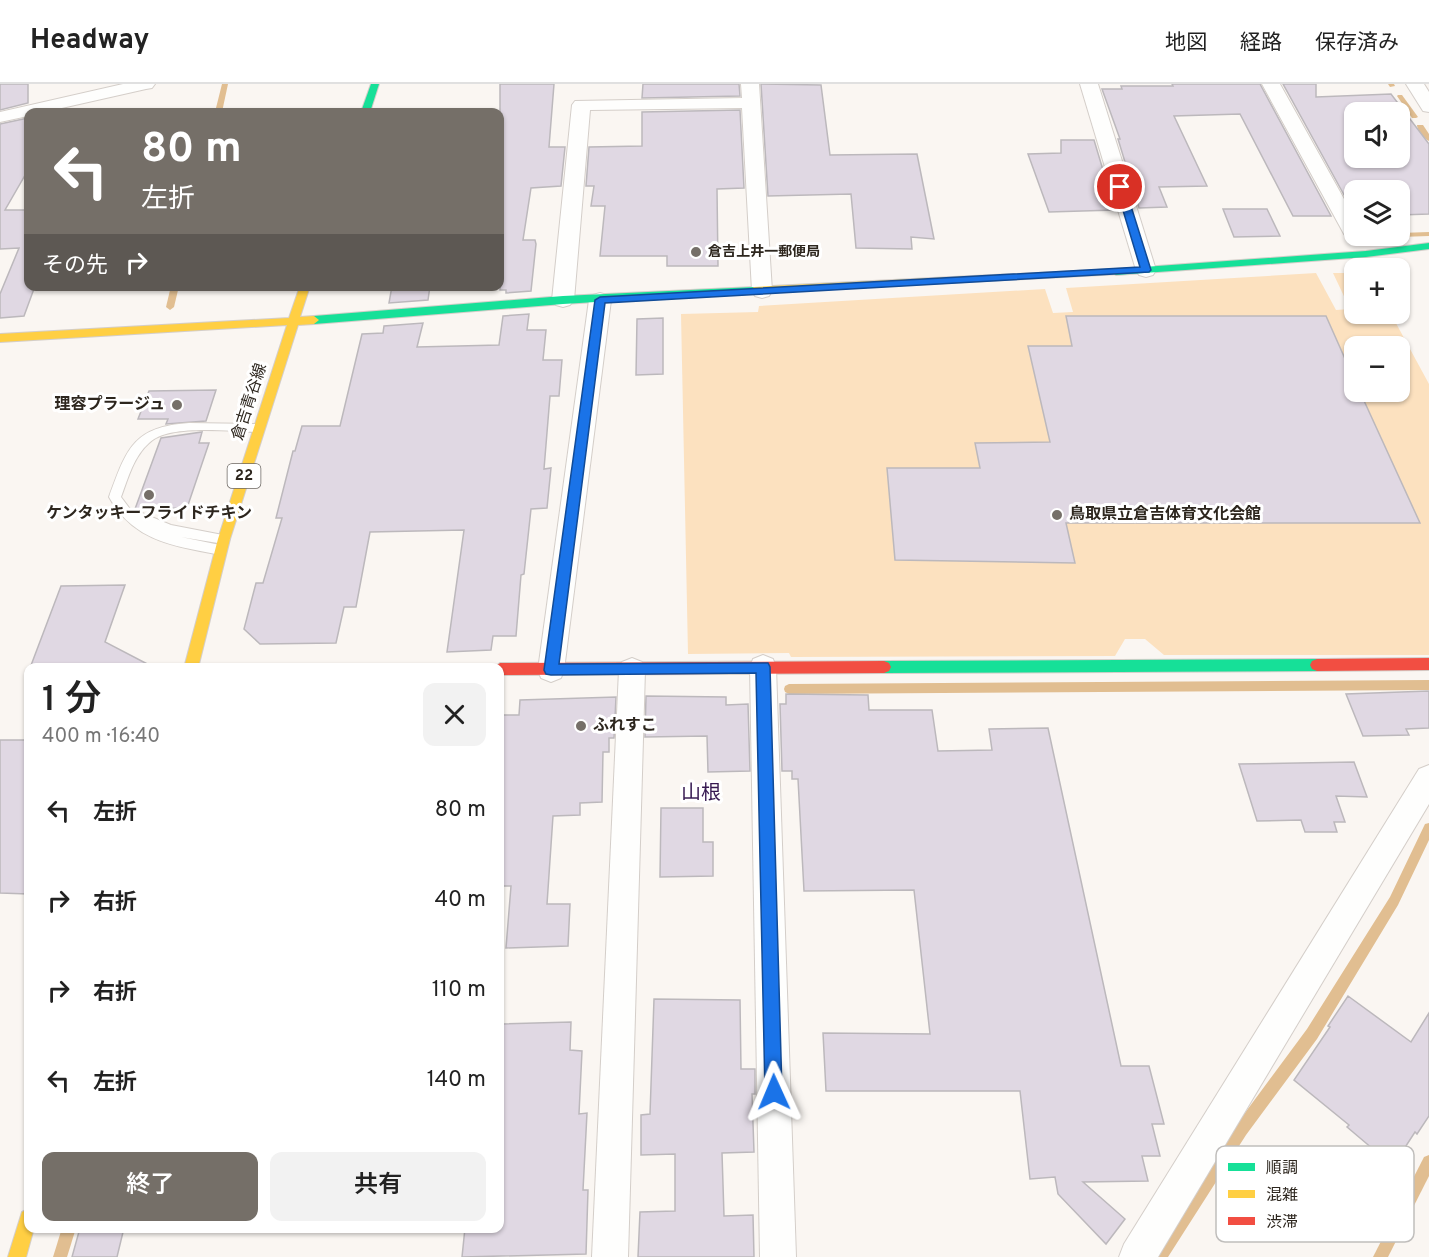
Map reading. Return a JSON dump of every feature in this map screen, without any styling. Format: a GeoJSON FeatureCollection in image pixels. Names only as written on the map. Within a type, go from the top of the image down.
{"type":"FeatureCollection","features":[{"type":"Feature","properties":{"kind":"street"},"geometry":{"type":"LineString","coordinates":[[40,108],[146,84]]}},
{"type":"Feature","properties":{"kind":"street"},"geometry":{"type":"LineString","coordinates":[[366,108],[375,84]]}},
{"type":"Feature","properties":{"kind":"street"},"geometry":{"type":"LineString","coordinates":[[1089,84],[1146,270]]}},
{"type":"Feature","properties":{"kind":"street"},"geometry":{"type":"LineString","coordinates":[[1271,84],[1344,215]]}},
{"type":"Feature","properties":{"kind":"street"},"geometry":{"type":"LineString","coordinates":[[1415,84],[1429,107]]}},
{"type":"Feature","properties":{"kind":"street"},"geometry":{"type":"LineString","coordinates":[[563,300],[581,105],[750,94],[762,291]]}},
{"type":"Feature","properties":{"kind":"street"},"geometry":{"type":"LineString","coordinates":[[0,117],[24,112]]}},
{"type":"Feature","properties":{"kind":"street"},"geometry":{"type":"LineString","coordinates":[[1361,246],[1366,254]]}},
{"type":"Feature","properties":{"kind":"street"},"geometry":{"type":"LineString","coordinates":[[0,338],[292,322],[563,300],[600,300],[1146,270],[1366,254],[1429,246]]}},
{"type":"Feature","properties":{"kind":"street","name":"倉吉青谷線"},"geometry":{"type":"LineString","coordinates":[[192,663],[222,544],[303,291]]}},
{"type":"Feature","properties":{"kind":"street"},"geometry":{"type":"LineString","coordinates":[[551,670],[600,300]]}},
{"type":"Feature","properties":{"kind":"street"},"geometry":{"type":"LineString","coordinates":[[504,669],[1429,664]]}},
{"type":"Feature","properties":{"kind":"street"},"geometry":{"type":"LineString","coordinates":[[763,667],[778,1257]]}},
{"type":"Feature","properties":{"kind":"street"},"geometry":{"type":"LineString","coordinates":[[610,1257],[632,670]]}},
{"type":"Feature","properties":{"kind":"street"},"geometry":{"type":"LineString","coordinates":[[1137,1257],[1429,778]]}},
{"type":"Feature","properties":{"kind":"street"},"geometry":{"type":"LineString","coordinates":[[17,1257],[24,1232]]}},
{"type":"Feature","properties":{"kind":"lane"},"geometry":{"type":"LineString","coordinates":[[222,544],[150,533],[134,524],[122,511],[115,497],[137,449],[151,434],[174,429],[258,431]]}},
{"type":"Feature","properties":{"kind":"shaded area","name":"鳥取県立倉吉体育文化会館"},"geometry":{"type":"Polygon","coordinates":[[[1316,273],[1336,310],[1344,309],[1344,324],[1396,324],[1403,336],[1344,336],[1344,402],[1410,402],[1410,349],[1429,384],[1429,655],[1164,655],[1145,639],[1125,639],[1115,656],[791,657],[789,653],[688,654],[681,314],[758,312],[759,306],[1045,289],[1053,313],[1073,312],[1066,288],[1316,273]]]}},
{"type":"Feature","properties":{"kind":"shaded area","name":"鳥取県立倉吉体育文化会館"},"geometry":{"type":"Polygon","coordinates":[[[1333,273],[1344,273],[1344,296],[1333,273]]]}},
{"type":"Feature","properties":{"kind":"building"},"geometry":{"type":"Polygon","coordinates":[[[0,84],[28,84],[28,103],[0,110],[0,84]]]}},
{"type":"Feature","properties":{"kind":"building"},"geometry":{"type":"Polygon","coordinates":[[[500,84],[554,84],[549,147],[565,147],[561,186],[531,188],[523,240],[535,240],[536,244],[531,291],[506,293],[504,290],[504,108],[500,108],[500,84]]]}},
{"type":"Feature","properties":{"kind":"building"},"geometry":{"type":"Polygon","coordinates":[[[643,84],[739,84],[740,96],[642,98],[643,84]]]}},
{"type":"Feature","properties":{"kind":"building"},"geometry":{"type":"Polygon","coordinates":[[[761,84],[821,85],[830,155],[917,154],[934,239],[911,237],[912,249],[856,248],[851,194],[768,196],[761,84]]]}},
{"type":"Feature","properties":{"kind":"building"},"geometry":{"type":"Polygon","coordinates":[[[1172,84],[1260,84],[1331,216],[1293,216],[1240,114],[1174,116],[1207,186],[1159,187],[1167,207],[1139,208],[1118,139],[1120,139],[1102,89],[1122,89],[1121,86],[1173,86],[1172,84]]]}},
{"type":"Feature","properties":{"kind":"building"},"geometry":{"type":"Polygon","coordinates":[[[1283,84],[1316,84],[1316,97],[1391,94],[1397,102],[1344,102],[1344,168],[1410,168],[1410,119],[1429,144],[1429,214],[1410,215],[1410,180],[1344,180],[1344,195],[1283,84]]]}},
{"type":"Feature","properties":{"kind":"building"},"geometry":{"type":"Polygon","coordinates":[[[740,110],[744,188],[717,189],[718,266],[667,266],[667,256],[600,256],[605,206],[591,206],[594,186],[586,186],[589,147],[642,146],[642,112],[740,110]]]}},
{"type":"Feature","properties":{"kind":"building"},"geometry":{"type":"Polygon","coordinates":[[[24,119],[24,177],[5,210],[24,210],[24,291],[33,291],[24,316],[0,318],[0,294],[19,248],[0,249],[0,124],[24,119]]]}},
{"type":"Feature","properties":{"kind":"building"},"geometry":{"type":"Polygon","coordinates":[[[1061,140],[1094,140],[1115,210],[1049,212],[1028,154],[1061,153],[1061,140]]]}},
{"type":"Feature","properties":{"kind":"building"},"geometry":{"type":"Polygon","coordinates":[[[1223,209],[1267,209],[1280,236],[1234,237],[1223,209]]]}},
{"type":"Feature","properties":{"kind":"building"},"geometry":{"type":"Polygon","coordinates":[[[391,291],[429,291],[428,300],[389,303],[391,291]]]}},
{"type":"Feature","properties":{"kind":"building"},"geometry":{"type":"Polygon","coordinates":[[[529,314],[527,330],[546,330],[543,360],[562,360],[559,396],[550,396],[544,469],[551,468],[547,508],[531,509],[524,574],[521,575],[516,636],[493,636],[491,650],[447,652],[464,530],[370,532],[356,607],[344,607],[336,643],[260,644],[244,629],[256,583],[263,583],[282,518],[276,518],[293,451],[295,451],[302,426],[340,426],[362,334],[383,333],[384,326],[423,323],[417,347],[499,345],[503,316],[529,314]]]}},
{"type":"Feature","properties":{"kind":"building"},"geometry":{"type":"Polygon","coordinates":[[[1066,316],[1326,316],[1344,356],[1344,402],[1365,402],[1420,523],[1066,523],[1075,563],[895,560],[887,468],[980,468],[975,443],[1050,442],[1028,346],[1072,346],[1066,316]]]}},
{"type":"Feature","properties":{"kind":"building"},"geometry":{"type":"Polygon","coordinates":[[[663,318],[663,374],[636,375],[637,319],[663,318]]]}},
{"type":"Feature","properties":{"kind":"building"},"geometry":{"type":"Polygon","coordinates":[[[216,390],[206,421],[166,424],[168,419],[138,419],[149,391],[216,390]]]}},
{"type":"Feature","properties":{"kind":"building"},"geometry":{"type":"Polygon","coordinates":[[[202,432],[199,443],[209,443],[187,508],[135,509],[161,438],[202,432]]]}},
{"type":"Feature","properties":{"kind":"building"},"geometry":{"type":"Polygon","coordinates":[[[125,585],[105,642],[145,663],[32,663],[61,586],[125,585]]]}},
{"type":"Feature","properties":{"kind":"building"},"geometry":{"type":"Polygon","coordinates":[[[1429,691],[1429,728],[1406,729],[1409,735],[1363,736],[1346,694],[1429,691]]]}},
{"type":"Feature","properties":{"kind":"building"},"geometry":{"type":"Polygon","coordinates":[[[786,694],[868,695],[869,710],[932,710],[938,751],[992,750],[989,729],[1048,728],[1121,1066],[1149,1066],[1164,1124],[1152,1124],[1160,1156],[1142,1156],[1148,1181],[1083,1182],[1125,1219],[1106,1244],[1058,1194],[1055,1177],[1030,1179],[1020,1091],[826,1091],[823,1033],[930,1034],[914,890],[804,891],[798,779],[792,779],[792,771],[782,771],[780,704],[786,704],[786,694]]]}},
{"type":"Feature","properties":{"kind":"building"},"geometry":{"type":"Polygon","coordinates":[[[646,696],[726,697],[726,705],[748,704],[750,771],[708,772],[707,736],[645,737],[646,696]]]}},
{"type":"Feature","properties":{"kind":"building"},"geometry":{"type":"Polygon","coordinates":[[[616,697],[614,738],[609,738],[609,752],[603,752],[602,802],[580,803],[580,815],[553,816],[547,904],[570,904],[568,946],[506,948],[511,886],[504,886],[504,715],[519,715],[520,700],[616,697]]]}},
{"type":"Feature","properties":{"kind":"building"},"geometry":{"type":"Polygon","coordinates":[[[0,740],[24,740],[24,894],[0,893],[0,740]]]}},
{"type":"Feature","properties":{"kind":"building"},"geometry":{"type":"Polygon","coordinates":[[[1354,762],[1367,797],[1336,796],[1345,822],[1334,822],[1337,832],[1305,832],[1301,820],[1257,821],[1239,764],[1354,762]]]}},
{"type":"Feature","properties":{"kind":"building"},"geometry":{"type":"Polygon","coordinates":[[[661,808],[703,808],[703,842],[713,842],[713,876],[660,877],[661,808]]]}},
{"type":"Feature","properties":{"kind":"building"},"geometry":{"type":"Polygon","coordinates":[[[1348,996],[1411,1042],[1429,1013],[1429,1116],[1406,1146],[1369,1146],[1347,1127],[1349,1125],[1294,1080],[1330,1027],[1328,1026],[1348,996]]]}},
{"type":"Feature","properties":{"kind":"building"},"geometry":{"type":"Polygon","coordinates":[[[654,999],[740,1000],[741,1069],[755,1069],[755,1094],[752,1094],[754,1152],[722,1153],[724,1216],[753,1215],[754,1257],[638,1257],[640,1212],[675,1211],[675,1154],[641,1155],[641,1115],[650,1114],[654,999]]]}},
{"type":"Feature","properties":{"kind":"building"},"geometry":{"type":"Polygon","coordinates":[[[571,1022],[570,1050],[582,1051],[579,1114],[587,1113],[583,1190],[588,1190],[586,1254],[462,1257],[464,1233],[504,1233],[504,1024],[571,1022]]]}},
{"type":"Feature","properties":{"kind":"building"},"geometry":{"type":"Polygon","coordinates":[[[79,1233],[123,1233],[117,1257],[72,1257],[79,1233]]]}},
{"type":"Feature","properties":{"kind":"waterway"},"geometry":{"type":"LineString","coordinates":[[219,108],[225,84]]}},
{"type":"Feature","properties":{"kind":"waterway"},"geometry":{"type":"LineString","coordinates":[[1400,96],[1414,117]]}},
{"type":"Feature","properties":{"kind":"waterway"},"geometry":{"type":"LineString","coordinates":[[1420,127],[1429,139]]}},
{"type":"Feature","properties":{"kind":"waterway"},"geometry":{"type":"LineString","coordinates":[[1410,235],[1429,234]]}},
{"type":"Feature","properties":{"kind":"waterway"},"geometry":{"type":"LineString","coordinates":[[170,307],[174,291]]}},
{"type":"Feature","properties":{"kind":"waterway"},"geometry":{"type":"LineString","coordinates":[[789,689],[1429,685]]}},
{"type":"Feature","properties":{"kind":"waterway"},"geometry":{"type":"LineString","coordinates":[[1231,1146],[1312,1034],[1394,901],[1429,828]]}},
{"type":"Feature","properties":{"kind":"waterway"},"geometry":{"type":"LineString","coordinates":[[1414,1191],[1429,1162]]}},
{"type":"Feature","properties":{"kind":"waterway"},"geometry":{"type":"LineString","coordinates":[[1160,1257],[1216,1169]]}},
{"type":"Feature","properties":{"kind":"waterway"},"geometry":{"type":"LineString","coordinates":[[60,1257],[67,1233]]}},
{"type":"Feature","properties":{"kind":"waterway"},"geometry":{"type":"LineString","coordinates":[[1380,1257],[1388,1242]]}},
{"type":"Feature","properties":{"kind":"traffic: fast"},"geometry":{"type":"LineString","coordinates":[[366,108],[375,84]]}},
{"type":"Feature","properties":{"kind":"traffic: fast"},"geometry":{"type":"LineString","coordinates":[[1116,272],[1366,254],[1429,246]]}},
{"type":"Feature","properties":{"kind":"traffic: fast"},"geometry":{"type":"LineString","coordinates":[[314,320],[563,300],[754,290]]}},
{"type":"Feature","properties":{"kind":"traffic: fast"},"geometry":{"type":"LineString","coordinates":[[884,667],[1317,665]]}},
{"type":"Feature","properties":{"kind":"traffic: slow"},"geometry":{"type":"LineString","coordinates":[[754,290],[1116,272]]}},
{"type":"Feature","properties":{"kind":"traffic: slow"},"geometry":{"type":"LineString","coordinates":[[192,663],[224,539],[303,291]]}},
{"type":"Feature","properties":{"kind":"traffic: slow"},"geometry":{"type":"LineString","coordinates":[[0,338],[314,320]]}},
{"type":"Feature","properties":{"kind":"traffic: slow"},"geometry":{"type":"LineString","coordinates":[[17,1257],[24,1232]]}},
{"type":"Feature","properties":{"kind":"traffic: jam"},"geometry":{"type":"LineString","coordinates":[[1317,665],[1429,664]]}},
{"type":"Feature","properties":{"kind":"traffic: jam"},"geometry":{"type":"LineString","coordinates":[[504,669],[884,667]]}},
{"type":"Feature","properties":{"kind":"place","name":"倉吉上井一郵便局"},"geometry":{"type":"Point","coordinates":[696,252]}},
{"type":"Feature","properties":{"kind":"place","name":"理容プラージュ"},"geometry":{"type":"Point","coordinates":[177,405]}},
{"type":"Feature","properties":{"kind":"place","name":"ケンタッキーフライドチキン"},"geometry":{"type":"Point","coordinates":[149,495]}},
{"type":"Feature","properties":{"kind":"place","name":"鳥取県立倉吉体育文化会館"},"geometry":{"type":"Point","coordinates":[1057,515]}},
{"type":"Feature","properties":{"kind":"place","name":"ふれすこ"},"geometry":{"type":"Point","coordinates":[581,726]}},
{"type":"Feature","properties":{"kind":"district","name":"山根"},"geometry":{"type":"Point","coordinates":[701,794]}},
{"type":"Feature","properties":{"kind":"route"},"geometry":{"type":"LineString","coordinates":[[774,1092],[763,667],[551,670],[600,300],[1146,270],[1120,187]]}}]}
